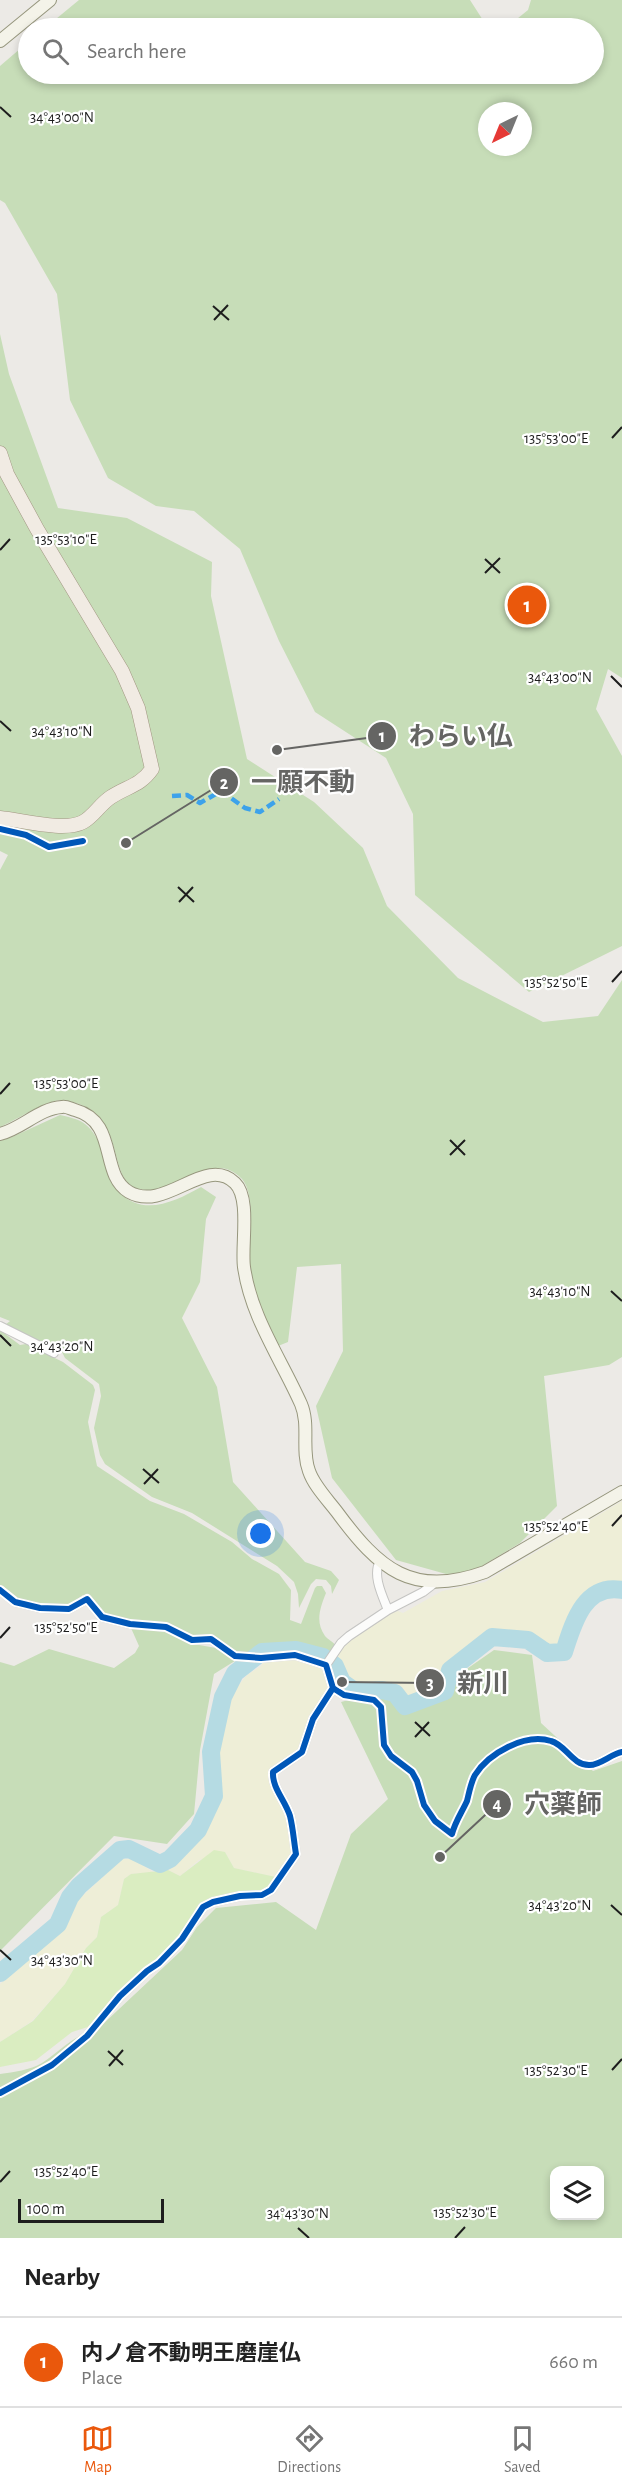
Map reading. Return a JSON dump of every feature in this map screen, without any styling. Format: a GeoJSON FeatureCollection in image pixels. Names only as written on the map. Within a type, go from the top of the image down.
{"type":"FeatureCollection","features":[{"type":"Feature","properties":{"kind":"main road"},"geometry":{"type":"LineString","coordinates":[[28,18],[50,0]]}},
{"type":"Feature","properties":{"kind":"main road"},"geometry":{"type":"LineString","coordinates":[[0,41],[18,26]]}},
{"type":"Feature","properties":{"kind":"main road"},"geometry":{"type":"LineString","coordinates":[[0,453],[7,474],[37,529],[122,671],[138,708],[152,769],[144,781],[108,799],[81,823],[60,827],[28,820],[0,818]]}},
{"type":"Feature","properties":{"kind":"main road"},"geometry":{"type":"LineString","coordinates":[[0,1134],[43,1113],[62,1107],[80,1111],[92,1118],[106,1141],[113,1169],[120,1184],[137,1196],[165,1195],[205,1176],[215,1174],[237,1184],[243,1201],[243,1265],[248,1286],[268,1342],[304,1415],[309,1473],[348,1527],[380,1561],[413,1579],[436,1582],[464,1579],[484,1572],[622,1492]]}},
{"type":"Feature","properties":{"kind":"street"},"geometry":{"type":"LineString","coordinates":[[0,829],[26,835],[50,847],[83,841]]}},
{"type":"Feature","properties":{"kind":"street"},"geometry":{"type":"LineString","coordinates":[[0,1326],[54,1353]]}},
{"type":"Feature","properties":{"kind":"street"},"geometry":{"type":"LineString","coordinates":[[380,1561],[377,1567],[380,1589],[388,1610]]}},
{"type":"Feature","properties":{"kind":"street"},"geometry":{"type":"LineString","coordinates":[[326,1665],[349,1636],[436,1582]]}},
{"type":"Feature","properties":{"kind":"street"},"geometry":{"type":"LineString","coordinates":[[0,1590],[15,1602],[40,1608],[69,1609],[87,1599],[102,1617],[130,1624],[166,1627],[192,1640],[211,1639],[235,1656],[295,1655],[326,1665]]}},
{"type":"Feature","properties":{"kind":"street"},"geometry":{"type":"LineString","coordinates":[[326,1665],[333,1688],[344,1695],[374,1700],[381,1707],[384,1744],[391,1756],[412,1772],[424,1805],[435,1821],[452,1834],[466,1803],[474,1775],[506,1749],[521,1742],[552,1741],[579,1764],[592,1766],[613,1754],[622,1752]]}},
{"type":"Feature","properties":{"kind":"street"},"geometry":{"type":"LineString","coordinates":[[0,2093],[52,2065],[87,2036],[120,1996],[178,1943],[203,1907],[213,1902],[240,1896],[262,1895],[271,1890],[296,1854],[290,1817],[283,1799],[272,1783],[273,1772],[302,1752],[313,1719],[333,1688]]}},
{"type":"Feature","properties":{"kind":"green space"},"geometry":{"type":"Polygon","coordinates":[[[79,0],[470,0],[482,18],[57,18],[79,0]]]}},
{"type":"Feature","properties":{"kind":"green space"},"geometry":{"type":"Polygon","coordinates":[[[531,0],[622,0],[622,678],[608,669],[596,709],[622,756],[622,946],[529,992],[415,895],[413,814],[386,758],[315,712],[279,641],[240,549],[194,511],[156,506],[108,478],[70,400],[57,294],[5,203],[0,200],[0,66],[18,51],[18,84],[604,84],[604,18],[518,18],[528,10],[531,0]]]}},
{"type":"Feature","properties":{"kind":"green space"},"geometry":{"type":"Polygon","coordinates":[[[0,334],[9,374],[58,508],[127,518],[212,562],[211,596],[247,759],[314,802],[363,848],[387,906],[458,978],[543,1022],[598,1016],[622,980],[622,1357],[609,1365],[544,1376],[557,1506],[520,1543],[482,1566],[462,1573],[446,1574],[396,1560],[332,1478],[316,1406],[343,1351],[341,1264],[297,1267],[288,1342],[278,1346],[269,1328],[254,1284],[250,1264],[251,1208],[247,1187],[242,1179],[230,1170],[218,1168],[205,1170],[165,1187],[152,1190],[139,1189],[129,1184],[122,1174],[110,1134],[103,1121],[92,1110],[67,1101],[48,1103],[0,1127],[0,870],[8,855],[0,851],[0,334]]]}},
{"type":"Feature","properties":{"kind":"green space"},"geometry":{"type":"Polygon","coordinates":[[[60,1115],[80,1121],[96,1136],[112,1183],[129,1200],[139,1204],[160,1204],[201,1187],[216,1197],[206,1219],[200,1282],[182,1318],[217,1387],[233,1482],[305,1562],[331,1571],[339,1580],[332,1594],[331,1586],[326,1580],[316,1579],[299,1608],[294,1582],[277,1566],[192,1513],[152,1497],[105,1464],[100,1455],[94,1428],[101,1396],[99,1384],[65,1358],[62,1352],[55,1351],[5,1325],[10,1321],[0,1317],[0,1141],[60,1115]]]}},
{"type":"Feature","properties":{"kind":"green space"},"geometry":{"type":"Polygon","coordinates":[[[0,1330],[20,1345],[26,1344],[63,1362],[93,1385],[95,1390],[88,1422],[97,1466],[150,1501],[184,1514],[232,1542],[252,1559],[279,1574],[291,1590],[290,1620],[301,1624],[315,1588],[322,1586],[326,1593],[320,1610],[320,1625],[325,1636],[336,1646],[324,1660],[238,1653],[209,1635],[192,1635],[163,1623],[135,1622],[104,1614],[92,1598],[83,1595],[68,1606],[22,1603],[0,1588],[0,1330]]]}},
{"type":"Feature","properties":{"kind":"green space"},"geometry":{"type":"Polygon","coordinates":[[[622,1501],[622,1595],[605,1592],[589,1599],[576,1613],[561,1646],[554,1655],[522,1642],[488,1639],[460,1656],[446,1669],[441,1686],[414,1707],[403,1708],[384,1690],[358,1687],[348,1683],[342,1676],[337,1664],[337,1652],[350,1638],[386,1615],[398,1611],[403,1613],[442,1591],[485,1582],[622,1501]]]}},
{"type":"Feature","properties":{"kind":"green space"},"geometry":{"type":"Polygon","coordinates":[[[131,1628],[162,1630],[188,1643],[216,1648],[238,1659],[214,1674],[200,1750],[194,1814],[167,1844],[114,1836],[0,1951],[0,1662],[14,1666],[49,1649],[114,1668],[135,1653],[139,1646],[131,1628]]]}},
{"type":"Feature","properties":{"kind":"green space"},"geometry":{"type":"Polygon","coordinates":[[[494,1650],[532,1655],[541,1723],[593,1771],[622,1761],[622,2238],[0,2238],[0,2098],[86,2040],[182,1950],[197,1927],[216,1908],[276,1902],[316,1930],[351,1834],[388,1799],[341,1702],[387,1690],[405,1712],[494,1650]]]}},
{"type":"Feature","properties":{"kind":"green space"},"geometry":{"type":"Polygon","coordinates":[[[291,1658],[323,1666],[329,1687],[306,1725],[299,1749],[276,1765],[269,1775],[269,1783],[283,1806],[293,1856],[276,1877],[234,1868],[225,1852],[199,1860],[180,1876],[168,1870],[202,1837],[219,1805],[221,1791],[218,1752],[224,1716],[232,1693],[247,1675],[261,1666],[265,1660],[291,1658]]]}},
{"type":"Feature","properties":{"kind":"green space"},"geometry":{"type":"Polygon","coordinates":[[[214,1850],[225,1852],[234,1868],[276,1877],[268,1890],[213,1898],[170,1949],[137,1975],[91,2026],[72,2032],[36,2060],[0,2067],[0,2042],[33,2021],[65,1984],[86,1948],[97,1937],[101,1917],[118,1905],[124,1879],[131,1874],[168,1870],[180,1876],[214,1850]]]}},
{"type":"Feature","properties":{"kind":"green space"},"geometry":{"type":"Polygon","coordinates":[[[122,1859],[133,1859],[153,1872],[131,1874],[124,1879],[118,1905],[101,1917],[97,1937],[86,1948],[65,1984],[32,2021],[0,2042],[0,1984],[60,1933],[66,1926],[77,1901],[122,1859]]]}},
{"type":"Feature","properties":{"kind":"green space"},"geometry":{"type":"Polygon","coordinates":[[[82,2035],[41,2069],[0,2091],[0,2074],[37,2065],[82,2035]]]}},
{"type":"Feature","properties":{"kind":"waterway"},"geometry":{"type":"LineString","coordinates":[[0,1973],[58,1924],[70,1897],[79,1886],[120,1850],[129,1849],[160,1864],[170,1859],[198,1830],[214,1796],[211,1752],[223,1697],[235,1673],[262,1652],[296,1650],[323,1657],[335,1666],[342,1682],[356,1692],[382,1690],[395,1693],[405,1706],[445,1691],[450,1670],[492,1637],[528,1640],[547,1653],[564,1652],[576,1618],[589,1599],[598,1593],[622,1590]]}},
{"type":"Feature","properties":{"kind":"marked path"},"geometry":{"type":"LineString","coordinates":[[172,796],[187,795],[200,803],[221,791],[245,808],[260,812],[279,799]]}},
{"type":"Feature","properties":{"kind":"cycle path"},"geometry":{"type":"LineString","coordinates":[[0,829],[26,835],[49,847],[83,841]]}},
{"type":"Feature","properties":{"kind":"cycle path"},"geometry":{"type":"LineString","coordinates":[[0,1590],[15,1602],[40,1608],[69,1609],[87,1599],[102,1617],[130,1624],[166,1627],[192,1640],[211,1639],[235,1656],[261,1658],[295,1655],[326,1665],[333,1688],[344,1695],[374,1700],[381,1707],[384,1745],[391,1756],[412,1772],[424,1805],[435,1821],[452,1834],[467,1801],[475,1775],[498,1752],[519,1742],[541,1739],[556,1743],[578,1762],[589,1765],[597,1764],[622,1752]]}},
{"type":"Feature","properties":{"kind":"cycle path"},"geometry":{"type":"LineString","coordinates":[[0,2093],[52,2065],[87,2036],[120,1996],[159,1963],[182,1939],[203,1907],[213,1902],[240,1896],[262,1895],[271,1890],[296,1854],[290,1816],[277,1789],[273,1772],[302,1752],[313,1719],[333,1688]]}},
{"type":"Feature","properties":{"kind":"place","name":"内ノ倉不動明王磨崖仏"},"geometry":{"type":"Point","coordinates":[527,605]}},
{"type":"Feature","properties":{"kind":"place","name":"わらい仏"},"geometry":{"type":"Point","coordinates":[277,750]}},
{"type":"Feature","properties":{"kind":"place","name":"一願不動"},"geometry":{"type":"Point","coordinates":[126,843]}},
{"type":"Feature","properties":{"kind":"place","name":"新川"},"geometry":{"type":"Point","coordinates":[342,1682]}},
{"type":"Feature","properties":{"kind":"place","name":"穴薬師"},"geometry":{"type":"Point","coordinates":[440,1857]}}]}
